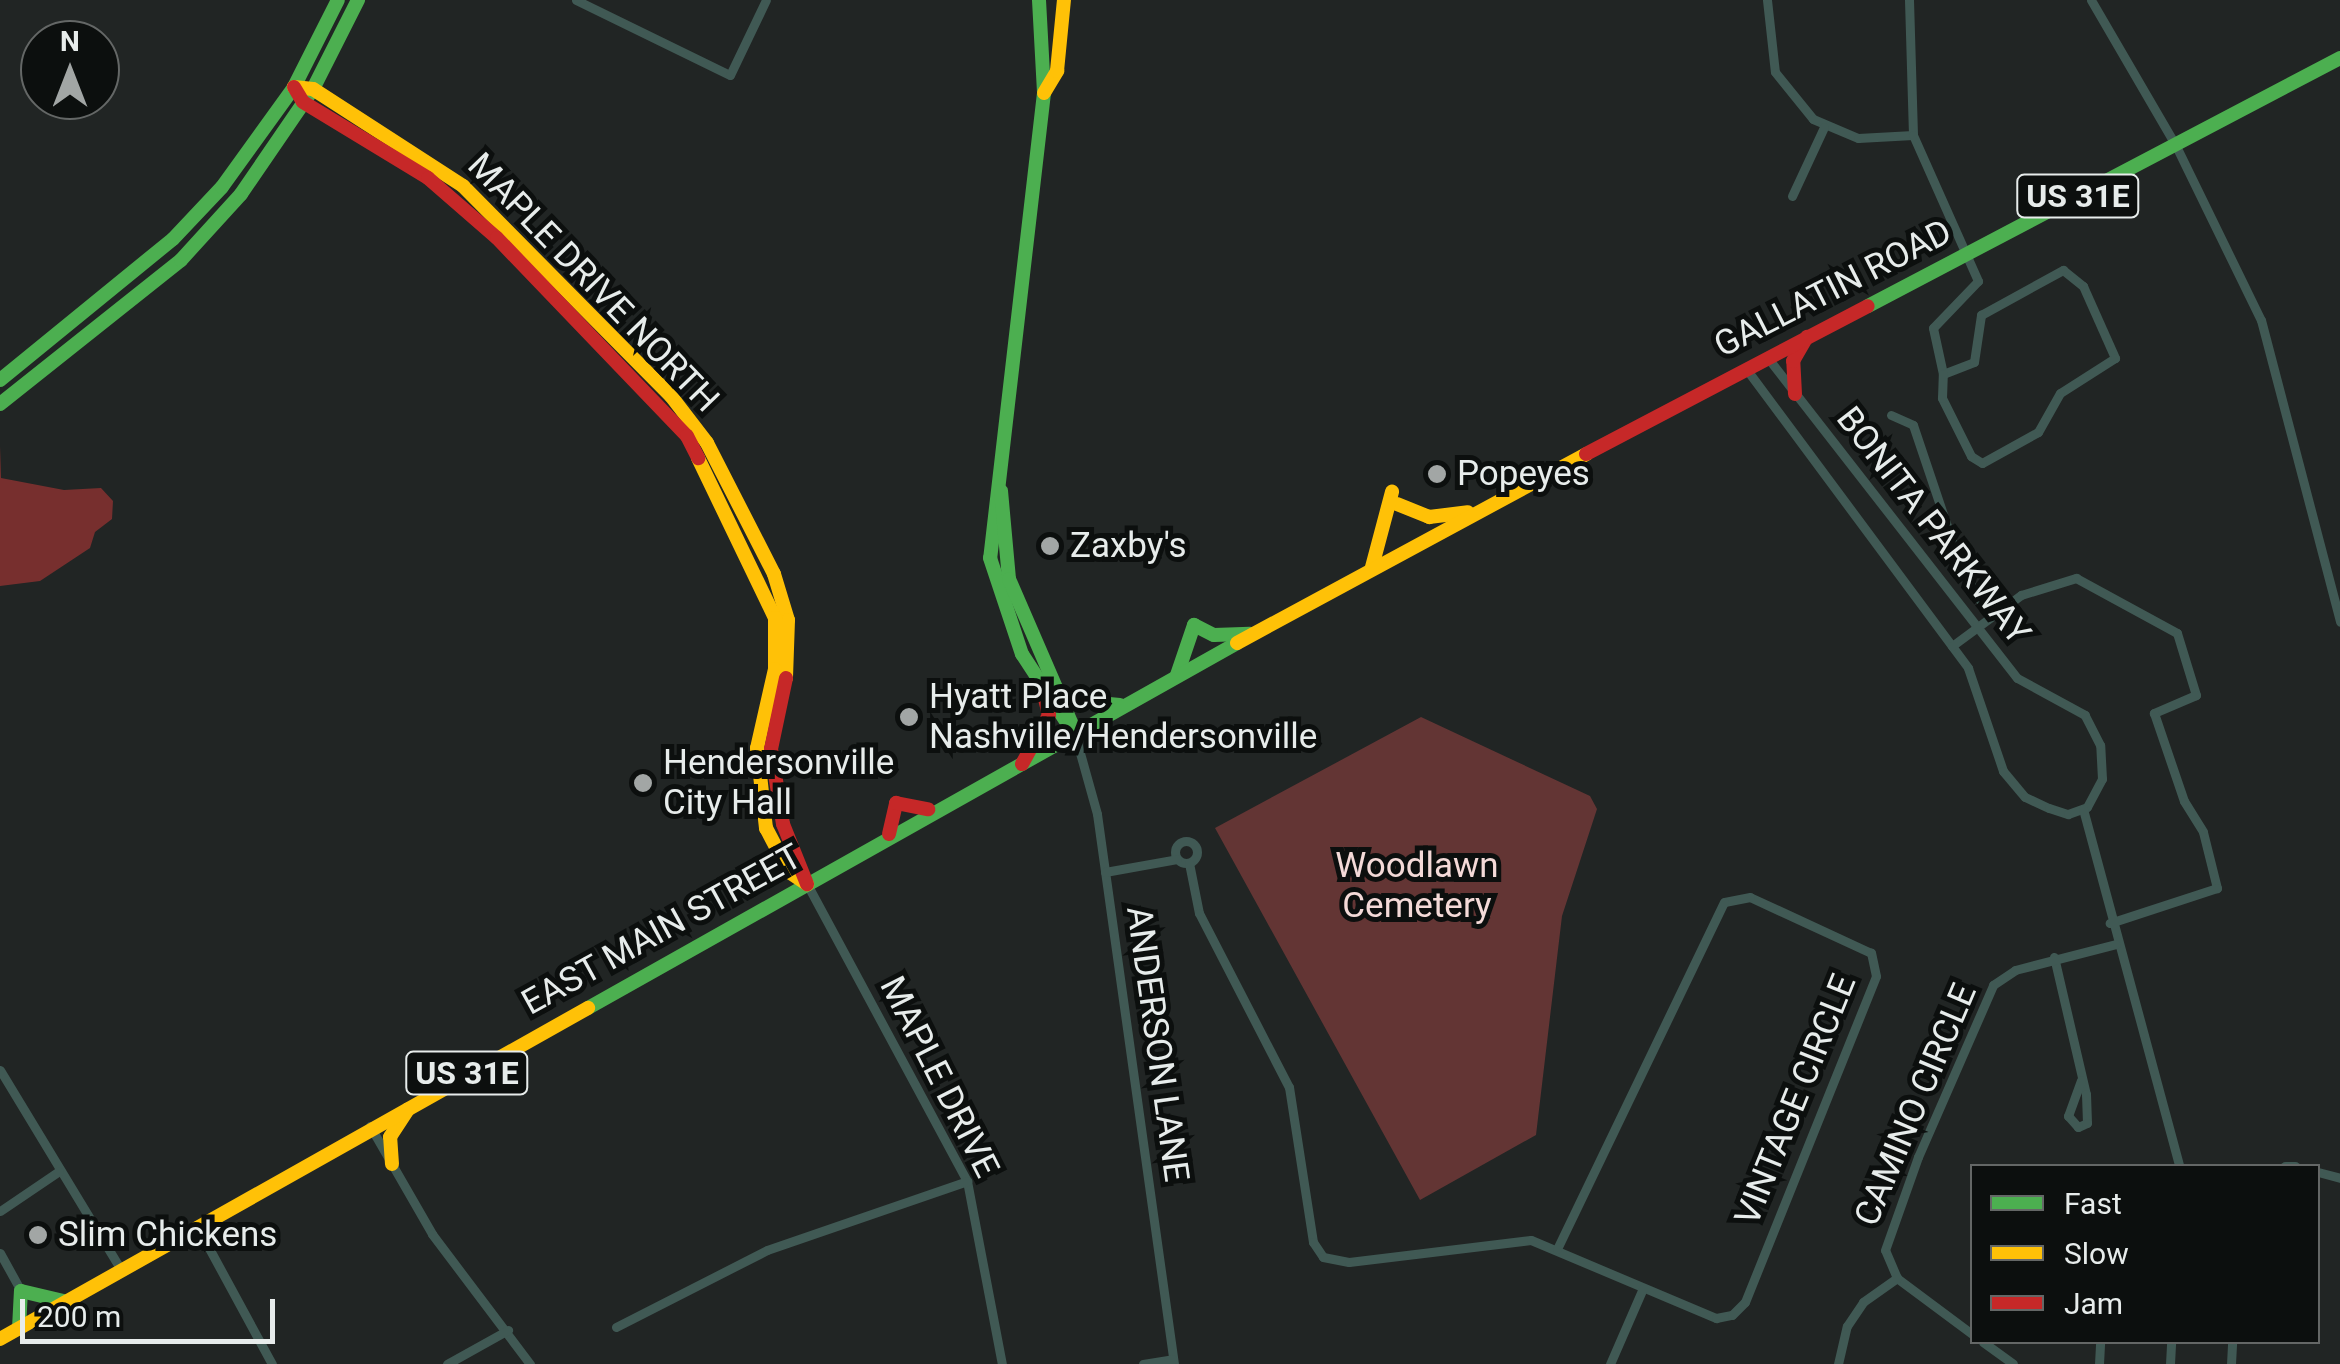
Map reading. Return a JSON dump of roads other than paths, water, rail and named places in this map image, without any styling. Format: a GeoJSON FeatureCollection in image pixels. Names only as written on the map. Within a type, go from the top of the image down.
{"type":"FeatureCollection","features":[{"type":"Feature","properties":{"kind":"main road"},"geometry":{"type":"LineString","coordinates":[[0,380],[173,240],[222,187],[294,87],[338,0]]}},
{"type":"Feature","properties":{"kind":"main road"},"geometry":{"type":"LineString","coordinates":[[0,404],[181,260],[241,194],[313,89],[358,0]]}},
{"type":"Feature","properties":{"kind":"main road"},"geometry":{"type":"LineString","coordinates":[[1039,0],[1044,93],[990,558],[1002,609],[1042,687],[1075,735]]}},
{"type":"Feature","properties":{"kind":"main road"},"geometry":{"type":"LineString","coordinates":[[1044,93],[1058,72],[1064,0]]}},
{"type":"Feature","properties":{"kind":"main road","name":"GALLATIN ROAD"},"geometry":{"type":"LineString","coordinates":[[1355,576],[1745,367],[2340,58]]}},
{"type":"Feature","properties":{"kind":"main road","name":"MAPLE DRIVE NORTH"},"geometry":{"type":"LineString","coordinates":[[294,87],[313,89],[432,172],[502,235],[693,432],[748,538],[776,618],[781,670],[764,748],[766,828],[789,872],[807,884]]}},
{"type":"Feature","properties":{"kind":"main road","name":"MAPLE DRIVE NORTH"},"geometry":{"type":"LineString","coordinates":[[294,87],[303,102],[432,172]]}},
{"type":"Feature","properties":{"kind":"main road"},"geometry":{"type":"LineString","coordinates":[[1795,394],[1793,361],[1808,335]]}},
{"type":"Feature","properties":{"kind":"main road"},"geometry":{"type":"LineString","coordinates":[[1000,480],[1009,579],[1066,700],[1075,735]]}},
{"type":"Feature","properties":{"kind":"main road"},"geometry":{"type":"LineString","coordinates":[[1372,567],[1395,498],[1429,516],[1477,511]]}},
{"type":"Feature","properties":{"kind":"main road","name":"EAST MAIN STREET"},"geometry":{"type":"LineString","coordinates":[[7,1334],[370,1126],[807,884],[889,834],[1075,735],[1355,576]]}},
{"type":"Feature","properties":{"kind":"main road"},"geometry":{"type":"LineString","coordinates":[[1175,678],[1190,650],[1194,626],[1214,635],[1254,633]]}},
{"type":"Feature","properties":{"kind":"main road"},"geometry":{"type":"LineString","coordinates":[[1022,764],[1046,723],[1042,687]]}},
{"type":"Feature","properties":{"kind":"main road"},"geometry":{"type":"LineString","coordinates":[[1066,700],[1094,707],[1130,704]]}},
{"type":"Feature","properties":{"kind":"main road"},"geometry":{"type":"LineString","coordinates":[[889,834],[896,804],[916,811],[938,808]]}},
{"type":"Feature","properties":{"kind":"main road"},"geometry":{"type":"LineString","coordinates":[[392,1164],[390,1137],[412,1103]]}},
{"type":"Feature","properties":{"kind":"main road"},"geometry":{"type":"LineString","coordinates":[[7,1334],[22,1291],[67,1302]]}},
{"type":"Feature","properties":{"kind":"street"},"geometry":{"type":"LineString","coordinates":[[576,0],[730,75],[766,0]]}},
{"type":"Feature","properties":{"kind":"street"},"geometry":{"type":"LineString","coordinates":[[1767,0],[1775,72],[1824,127],[1858,138],[1914,134]]}},
{"type":"Feature","properties":{"kind":"street"},"geometry":{"type":"LineString","coordinates":[[1909,0],[1914,134],[1978,280],[1934,328],[1944,374],[1942,398],[1971,456],[1982,463],[2038,432],[2060,393],[2115,358],[2084,286],[2063,270],[1981,315],[1974,362],[1944,374]]}},
{"type":"Feature","properties":{"kind":"street"},"geometry":{"type":"LineString","coordinates":[[2091,0],[2176,146],[2261,320],[2340,622]]}},
{"type":"Feature","properties":{"kind":"street"},"geometry":{"type":"LineString","coordinates":[[1792,196],[1824,127]]}},
{"type":"Feature","properties":{"kind":"street","name":"BONITA PARKWAY"},"geometry":{"type":"LineString","coordinates":[[1745,367],[1952,646],[1981,696],[2003,771],[2037,802],[2068,814],[2096,800],[2102,779],[2100,745],[2086,714],[2017,678],[1767,356]]}},
{"type":"Feature","properties":{"kind":"street"},"geometry":{"type":"LineString","coordinates":[[1891,415],[1914,425],[1960,564],[1990,616]]}},
{"type":"Feature","properties":{"kind":"street"},"geometry":{"type":"LineString","coordinates":[[1952,646],[1975,625],[2021,595],[2076,578],[2176,633],[2196,695],[2154,713],[2184,801],[2203,832],[2217,888],[2110,923]]}},
{"type":"Feature","properties":{"kind":"street","name":"ANDERSON LANE"},"geometry":{"type":"LineString","coordinates":[[1075,735],[1093,788],[1174,1362]]}},
{"type":"Feature","properties":{"kind":"street"},"geometry":{"type":"LineString","coordinates":[[2082,809],[2178,1164]]}},
{"type":"Feature","properties":{"kind":"street"},"geometry":{"type":"LineString","coordinates":[[1106,872],[1177,859],[1189,863],[1198,853],[1190,842],[1177,845],[1177,859]]}},
{"type":"Feature","properties":{"kind":"street","name":"VINTAGE CIRCLE"},"geometry":{"type":"LineString","coordinates":[[1189,863],[1198,913],[1289,1087],[1318,1252],[1349,1262],[1509,1239],[1557,1249],[1716,1318],[1732,1315],[1745,1302],[1876,976],[1876,960],[1865,948],[1750,897],[1724,902],[1557,1249]]}},
{"type":"Feature","properties":{"kind":"street","name":"MAPLE DRIVE"},"geometry":{"type":"LineString","coordinates":[[807,884],[967,1181],[1002,1364]]}},
{"type":"Feature","properties":{"kind":"street","name":"CAMINO CIRCLE"},"geometry":{"type":"LineString","coordinates":[[1970,1333],[1897,1278],[1884,1250],[1982,1002],[2014,970],[2116,944]]}},
{"type":"Feature","properties":{"kind":"street"},"geometry":{"type":"LineString","coordinates":[[2054,957],[2081,1080]]}},
{"type":"Feature","properties":{"kind":"street"},"geometry":{"type":"LineString","coordinates":[[0,1070],[120,1270]]}},
{"type":"Feature","properties":{"kind":"street"},"geometry":{"type":"LineString","coordinates":[[370,1126],[440,1246],[508,1330],[530,1364]]}},
{"type":"Feature","properties":{"kind":"street"},"geometry":{"type":"LineString","coordinates":[[0,1211],[60,1171]]}},
{"type":"Feature","properties":{"kind":"street"},"geometry":{"type":"LineString","coordinates":[[616,1328],[768,1250],[967,1181]]}},
{"type":"Feature","properties":{"kind":"street"},"geometry":{"type":"LineString","coordinates":[[198,1226],[272,1364]]}},
{"type":"Feature","properties":{"kind":"street"},"geometry":{"type":"LineString","coordinates":[[0,1253],[22,1291]]}},
{"type":"Feature","properties":{"kind":"street"},"geometry":{"type":"LineString","coordinates":[[1838,1364],[1847,1326],[1863,1302],[1897,1278]]}},
{"type":"Feature","properties":{"kind":"street"},"geometry":{"type":"LineString","coordinates":[[1610,1364],[1644,1288]]}},
{"type":"Feature","properties":{"kind":"street"},"geometry":{"type":"LineString","coordinates":[[446,1364],[508,1330]]}},
{"type":"Feature","properties":{"kind":"street"},"geometry":{"type":"LineString","coordinates":[[1985,1344],[2013,1364]]}},
{"type":"Feature","properties":{"kind":"street"},"geometry":{"type":"LineString","coordinates":[[1988,1364],[1996,1351]]}},
{"type":"Feature","properties":{"kind":"street"},"geometry":{"type":"LineString","coordinates":[[1143,1364],[1174,1362]]}},
{"type":"Feature","properties":{"kind":"place","name":"Popeyes"},"geometry":{"type":"Point","coordinates":[1437,474]}},
{"type":"Feature","properties":{"kind":"place","name":"Zaxby's"},"geometry":{"type":"Point","coordinates":[1050,546]}},
{"type":"Feature","properties":{"kind":"place","name":"Hyatt Place Nashville/Hendersonville"},"geometry":{"type":"Point","coordinates":[909,717]}},
{"type":"Feature","properties":{"kind":"place","name":"Hendersonville City Hall"},"geometry":{"type":"Point","coordinates":[643,783]}},
{"type":"Feature","properties":{"kind":"place","name":"Slim Chickens"},"geometry":{"type":"Point","coordinates":[38,1235]}},
{"type":"Feature","properties":{"kind":"park label","name":"Woodlawn Cemetery"},"geometry":{"type":"Point","coordinates":[1417,886]}}]}
